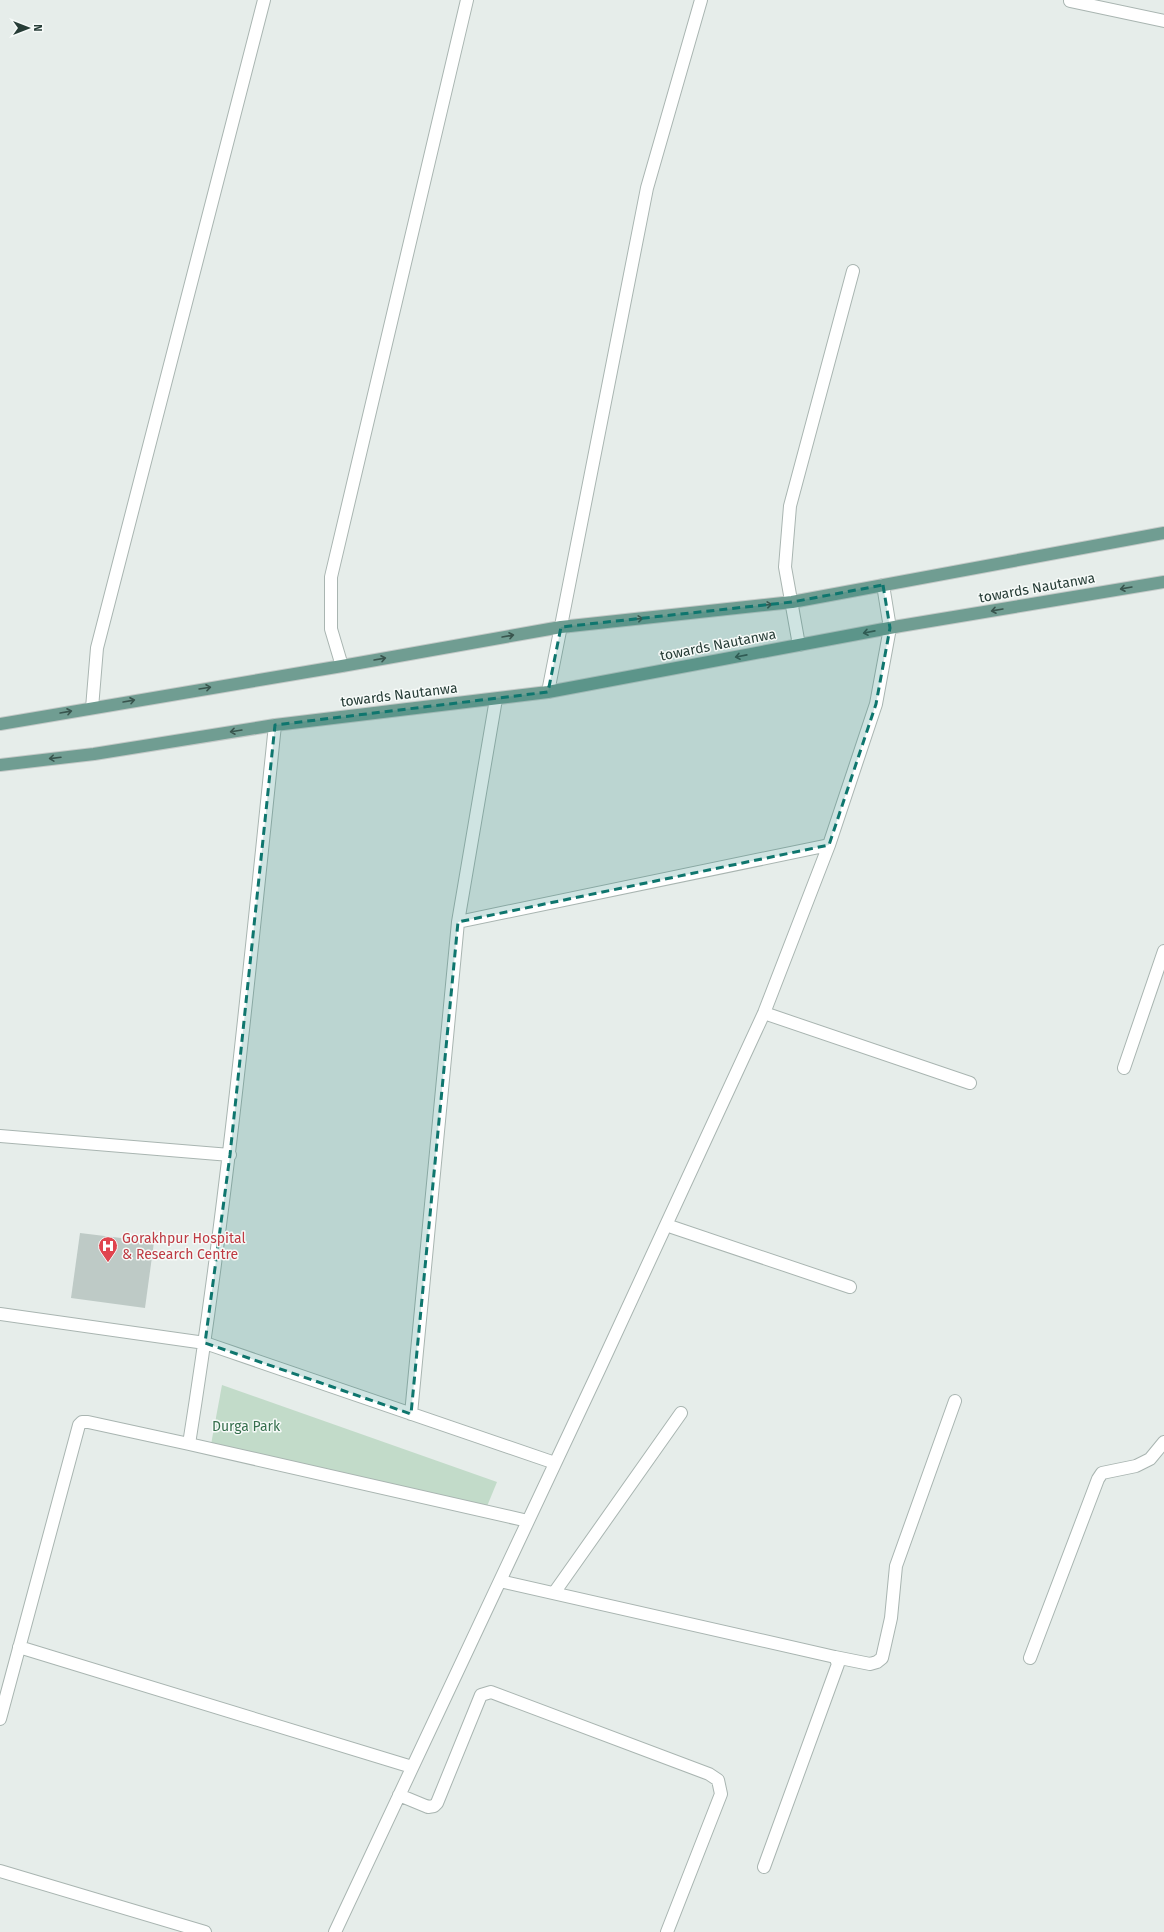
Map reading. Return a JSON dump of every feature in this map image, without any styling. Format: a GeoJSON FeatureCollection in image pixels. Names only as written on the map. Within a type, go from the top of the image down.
{"type":"FeatureCollection","features":[{"type":"Feature","properties":{"kind":"main road"},"geometry":{"type":"LineString","coordinates":[[0,724],[561,627],[792,602],[1164,533]]}},
{"type":"Feature","properties":{"kind":"main road","name":"towards Nautanwa"},"geometry":{"type":"LineString","coordinates":[[0,765],[94,754],[275,725],[548,692],[890,628],[1164,582]]}},
{"type":"Feature","properties":{"kind":"street"},"geometry":{"type":"LineString","coordinates":[[92,708],[97,648],[264,0]]}},
{"type":"Feature","properties":{"kind":"street"},"geometry":{"type":"LineString","coordinates":[[342,666],[331,628],[330,577],[467,0]]}},
{"type":"Feature","properties":{"kind":"street"},"geometry":{"type":"LineString","coordinates":[[548,692],[647,188],[701,0]]}},
{"type":"Feature","properties":{"kind":"street"},"geometry":{"type":"LineString","coordinates":[[1070,0],[1164,21]]}},
{"type":"Feature","properties":{"kind":"street"},"geometry":{"type":"LineString","coordinates":[[799,645],[786,567],[790,506],[853,271]]}},
{"type":"Feature","properties":{"kind":"street"},"geometry":{"type":"LineString","coordinates":[[335,1932],[555,1464],[764,1013],[829,845],[876,704],[890,628],[883,585]]}},
{"type":"Feature","properties":{"kind":"street"},"geometry":{"type":"LineString","coordinates":[[411,1414],[458,922],[496,699]]}},
{"type":"Feature","properties":{"kind":"street"},"geometry":{"type":"LineString","coordinates":[[189,1444],[205,1343],[230,1155],[275,725]]}},
{"type":"Feature","properties":{"kind":"street"},"geometry":{"type":"LineString","coordinates":[[458,922],[829,845]]}},
{"type":"Feature","properties":{"kind":"street"},"geometry":{"type":"LineString","coordinates":[[1124,1068],[1164,951]]}},
{"type":"Feature","properties":{"kind":"street"},"geometry":{"type":"LineString","coordinates":[[764,1013],[970,1083]]}},
{"type":"Feature","properties":{"kind":"street"},"geometry":{"type":"LineString","coordinates":[[0,1136],[230,1155]]}},
{"type":"Feature","properties":{"kind":"street"},"geometry":{"type":"LineString","coordinates":[[666,1225],[850,1287]]}},
{"type":"Feature","properties":{"kind":"street"},"geometry":{"type":"LineString","coordinates":[[0,1314],[205,1343],[555,1464]]}},
{"type":"Feature","properties":{"kind":"street"},"geometry":{"type":"LineString","coordinates":[[500,1581],[835,1657],[870,1664],[877,1662],[882,1658],[891,1618],[896,1566],[955,1401]]}},
{"type":"Feature","properties":{"kind":"street"},"geometry":{"type":"LineString","coordinates":[[554,1594],[681,1413]]}},
{"type":"Feature","properties":{"kind":"street"},"geometry":{"type":"LineString","coordinates":[[0,1719],[79,1425],[82,1422],[88,1422],[189,1444],[528,1521]]}},
{"type":"Feature","properties":{"kind":"street"},"geometry":{"type":"LineString","coordinates":[[1030,1658],[1098,1479],[1102,1473],[1136,1466],[1150,1459],[1164,1442]]}},
{"type":"Feature","properties":{"kind":"street"},"geometry":{"type":"LineString","coordinates":[[19,1646],[412,1767]]}},
{"type":"Feature","properties":{"kind":"street"},"geometry":{"type":"LineString","coordinates":[[764,1867],[838,1664],[835,1657]]}},
{"type":"Feature","properties":{"kind":"street"},"geometry":{"type":"LineString","coordinates":[[399,1795],[428,1807],[434,1806],[437,1803],[481,1695],[491,1692],[710,1774],[718,1780],[721,1794],[667,1932]]}},
{"type":"Feature","properties":{"kind":"street"},"geometry":{"type":"LineString","coordinates":[[0,1871],[205,1932]]}},
{"type":"Feature","properties":{"kind":"highlighted area"},"geometry":{"type":"Polygon","coordinates":[[[883,585],[890,628],[876,704],[829,845],[458,922],[411,1414],[205,1343],[230,1155],[275,725],[548,692],[561,627],[792,602],[883,585]]]}},
{"type":"Feature","properties":{"kind":"green space","name":"Durga Park"},"geometry":{"type":"Polygon","coordinates":[[[222,1385],[497,1482],[483,1516],[210,1450],[222,1385]]]}},
{"type":"Feature","properties":{"kind":"building"},"geometry":{"type":"Polygon","coordinates":[[[80,1233],[154,1242],[145,1308],[71,1298],[80,1233]]]}},
{"type":"Feature","properties":{"kind":"place","name":"Gorakhpur Hospital & Research Centre"},"geometry":{"type":"Point","coordinates":[108,1263]}}]}
